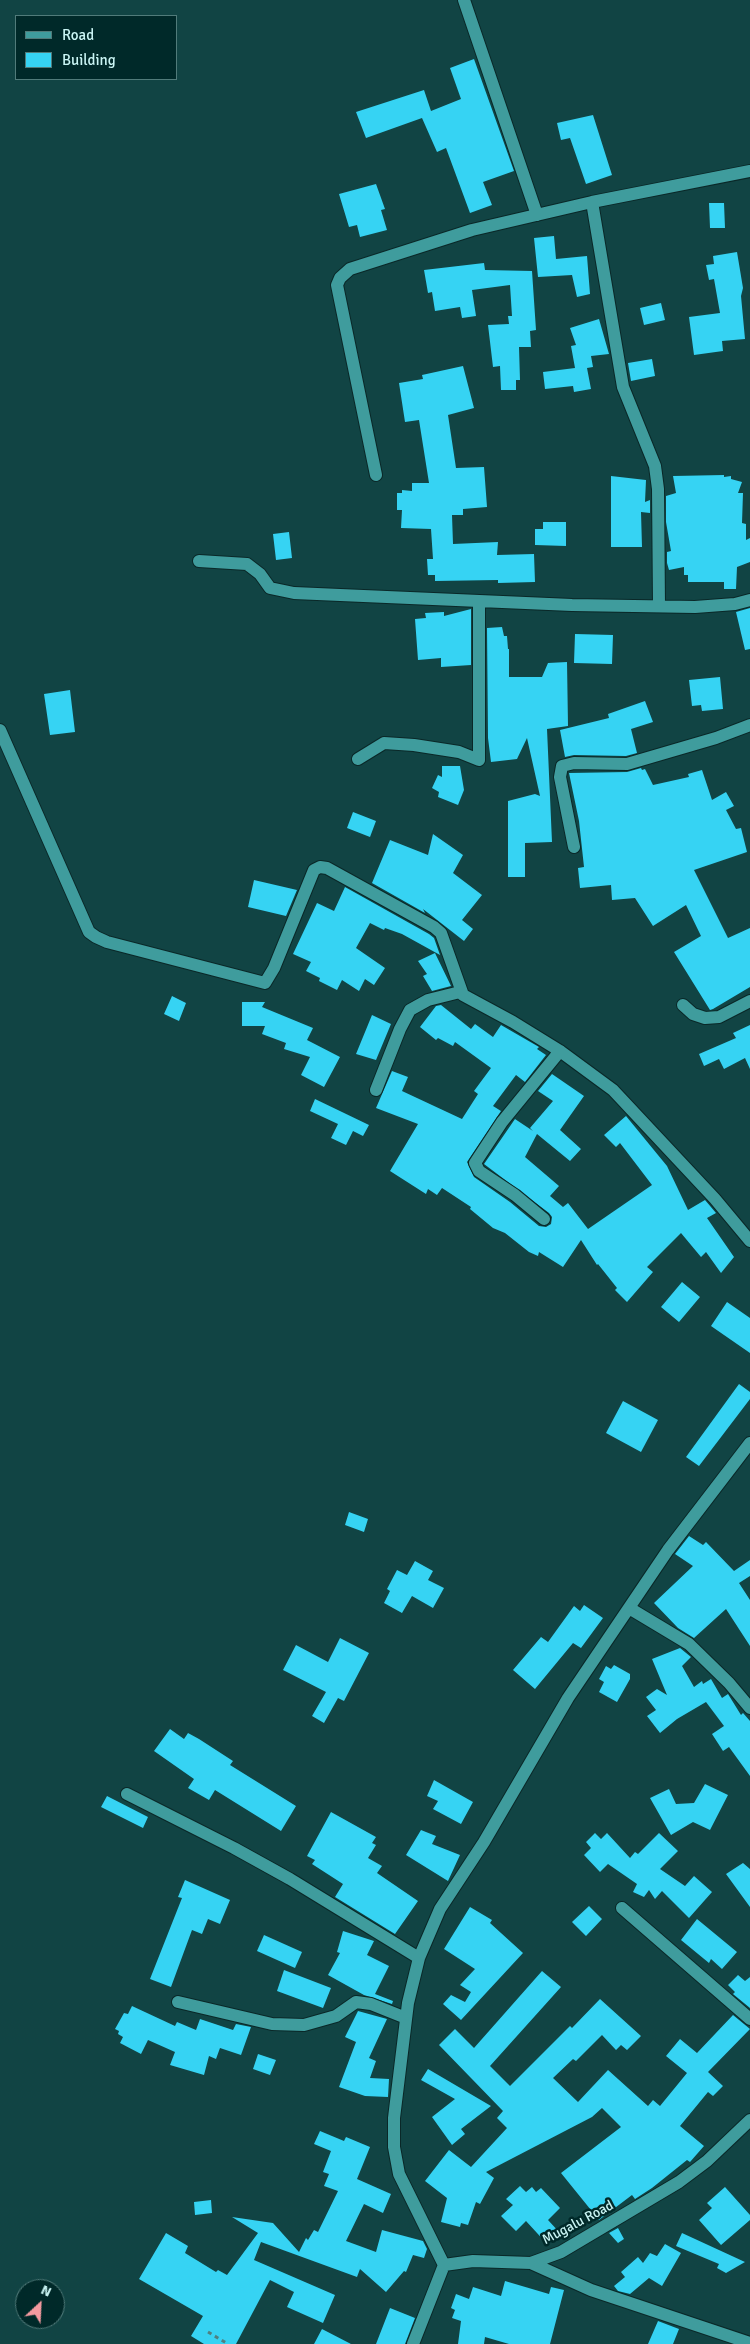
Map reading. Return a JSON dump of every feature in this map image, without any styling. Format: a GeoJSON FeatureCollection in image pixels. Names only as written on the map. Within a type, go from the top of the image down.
{"type":"FeatureCollection","features":[{"type":"Feature","properties":{"kind":"street"},"geometry":{"type":"LineString","coordinates":[[464,0],[537,215]]}},
{"type":"Feature","properties":{"kind":"street"},"geometry":{"type":"LineString","coordinates":[[376,475],[338,299],[337,285],[340,278],[350,269],[448,237],[537,215],[592,202],[750,171]]}},
{"type":"Feature","properties":{"kind":"street"},"geometry":{"type":"LineString","coordinates":[[592,202],[623,387],[654,466],[658,489],[659,606]]}},
{"type":"Feature","properties":{"kind":"street"},"geometry":{"type":"LineString","coordinates":[[199,561],[247,564],[260,574],[270,588],[294,593],[659,606],[736,604],[750,600]]}},
{"type":"Feature","properties":{"kind":"street"},"geometry":{"type":"LineString","coordinates":[[358,759],[384,743],[414,745],[460,752],[480,760],[480,601]]}},
{"type":"Feature","properties":{"kind":"street"},"geometry":{"type":"LineString","coordinates":[[574,847],[560,778],[562,766],[574,763],[627,764],[716,738],[750,725]]}},
{"type":"Feature","properties":{"kind":"street"},"geometry":{"type":"LineString","coordinates":[[0,732],[89,932],[96,937],[107,942],[265,983],[274,968],[314,870],[320,867],[327,868],[434,926],[441,933],[460,992],[560,1051],[612,1090],[715,1199],[750,1241]]}},
{"type":"Feature","properties":{"kind":"street"},"geometry":{"type":"LineString","coordinates":[[376,1090],[400,1029],[410,1010],[428,1000],[460,992]]}},
{"type":"Feature","properties":{"kind":"street"},"geometry":{"type":"LineString","coordinates":[[683,1005],[693,1014],[705,1018],[719,1017],[750,1001]]}},
{"type":"Feature","properties":{"kind":"street"},"geometry":{"type":"LineString","coordinates":[[544,1219],[515,1195],[479,1171],[475,1163],[502,1122],[560,1051]]}},
{"type":"Feature","properties":{"kind":"street"},"geometry":{"type":"LineString","coordinates":[[413,2344],[444,2265],[399,2174],[394,2148],[394,2118],[406,2018],[419,1958],[440,1909],[484,1842],[568,1698],[668,1550],[750,1443]]}},
{"type":"Feature","properties":{"kind":"street"},"geometry":{"type":"LineString","coordinates":[[629,1608],[689,1644],[729,1683],[750,1708]]}},
{"type":"Feature","properties":{"kind":"street"},"geometry":{"type":"LineString","coordinates":[[127,1794],[274,1870],[419,1958]]}},
{"type":"Feature","properties":{"kind":"street"},"geometry":{"type":"LineString","coordinates":[[622,1908],[750,2019]]}},
{"type":"Feature","properties":{"kind":"street"},"geometry":{"type":"LineString","coordinates":[[178,2002],[272,2024],[304,2025],[336,2016],[356,2002],[371,2004],[406,2018]]}},
{"type":"Feature","properties":{"kind":"street","name":"Mugalu Road"},"geometry":{"type":"LineString","coordinates":[[444,2265],[473,2261],[531,2263],[561,2252],[679,2182],[707,2161],[750,2120]]}},
{"type":"Feature","properties":{"kind":"street"},"geometry":{"type":"LineString","coordinates":[[531,2263],[591,2290],[750,2343]]}},
{"type":"Feature","properties":{"kind":"path"},"geometry":{"type":"LineString","coordinates":[[208,2332],[228,2344]]}},
{"type":"Feature","properties":{"kind":"building"},"geometry":{"type":"Polygon","coordinates":[[[474,59],[514,171],[483,182],[492,205],[470,213],[446,148],[437,152],[422,118],[366,138],[356,112],[424,90],[431,111],[461,99],[450,68],[474,59]]]}},
{"type":"Feature","properties":{"kind":"building"},"geometry":{"type":"Polygon","coordinates":[[[593,115],[612,175],[586,184],[570,138],[561,140],[557,123],[593,115]]]}},
{"type":"Feature","properties":{"kind":"building"},"geometry":{"type":"Polygon","coordinates":[[[376,184],[385,209],[381,210],[387,230],[360,237],[357,225],[349,227],[339,194],[376,184]]]}},
{"type":"Feature","properties":{"kind":"building"},"geometry":{"type":"Polygon","coordinates":[[[709,203],[724,203],[725,228],[710,228],[709,203]]]}},
{"type":"Feature","properties":{"kind":"building"},"geometry":{"type":"Polygon","coordinates":[[[554,236],[556,259],[587,256],[590,294],[577,297],[572,275],[538,277],[534,238],[554,236]]]}},
{"type":"Feature","properties":{"kind":"building"},"geometry":{"type":"Polygon","coordinates":[[[737,252],[743,288],[741,296],[745,339],[722,341],[723,351],[694,355],[689,317],[720,313],[714,279],[709,280],[706,265],[714,264],[713,256],[737,252]]]}},
{"type":"Feature","properties":{"kind":"building"},"geometry":{"type":"Polygon","coordinates":[[[484,263],[485,270],[532,271],[536,330],[530,331],[531,347],[519,347],[520,380],[516,380],[516,390],[501,390],[500,366],[493,367],[488,325],[509,324],[508,316],[512,316],[510,285],[472,290],[476,316],[462,318],[460,307],[435,311],[432,292],[428,293],[424,270],[484,263]]]}},
{"type":"Feature","properties":{"kind":"building"},"geometry":{"type":"Polygon","coordinates":[[[661,303],[665,320],[644,325],[640,308],[661,303]]]}},
{"type":"Feature","properties":{"kind":"building"},"geometry":{"type":"Polygon","coordinates":[[[599,319],[609,354],[591,356],[593,367],[587,368],[591,389],[574,392],[573,386],[545,389],[543,372],[575,368],[571,346],[576,345],[570,328],[599,319]]]}},
{"type":"Feature","properties":{"kind":"building"},"geometry":{"type":"Polygon","coordinates":[[[652,359],[655,376],[631,381],[628,363],[652,359]]]}},
{"type":"Feature","properties":{"kind":"building"},"geometry":{"type":"Polygon","coordinates":[[[463,366],[474,408],[448,415],[456,468],[484,467],[487,507],[463,509],[463,515],[452,515],[453,544],[498,542],[497,555],[534,554],[535,582],[498,583],[498,580],[435,581],[435,575],[428,575],[427,559],[433,559],[431,529],[401,528],[402,510],[397,510],[397,493],[402,493],[402,490],[412,491],[412,483],[429,483],[419,420],[405,422],[399,383],[423,379],[422,375],[463,366]]]}},
{"type":"Feature","properties":{"kind":"building"},"geometry":{"type":"Polygon","coordinates":[[[724,475],[724,477],[731,476],[731,479],[742,482],[738,493],[743,493],[742,523],[746,524],[746,540],[750,538],[750,562],[737,567],[736,589],[724,589],[724,582],[688,582],[688,575],[684,575],[684,567],[669,570],[667,563],[667,552],[671,551],[666,522],[666,496],[676,493],[673,476],[724,475]]]}},
{"type":"Feature","properties":{"kind":"building"},"geometry":{"type":"Polygon","coordinates":[[[611,476],[646,480],[645,502],[650,500],[650,513],[641,512],[642,547],[611,547],[611,476]]]}},
{"type":"Feature","properties":{"kind":"building"},"geometry":{"type":"Polygon","coordinates":[[[543,522],[566,522],[566,546],[535,545],[535,529],[543,529],[543,522]]]}},
{"type":"Feature","properties":{"kind":"building"},"geometry":{"type":"Polygon","coordinates":[[[289,532],[292,558],[276,560],[273,534],[289,532]]]}},
{"type":"Feature","properties":{"kind":"building"},"geometry":{"type":"Polygon","coordinates":[[[750,608],[750,649],[745,650],[736,612],[750,608]]]}},
{"type":"Feature","properties":{"kind":"building"},"geometry":{"type":"Polygon","coordinates":[[[471,609],[471,665],[441,667],[441,658],[418,660],[415,619],[426,618],[425,613],[444,612],[444,616],[471,609]]]}},
{"type":"Feature","properties":{"kind":"building"},"geometry":{"type":"Polygon","coordinates":[[[502,627],[504,636],[507,636],[509,649],[509,677],[542,677],[548,663],[567,662],[568,726],[547,729],[552,842],[525,843],[525,877],[508,877],[508,801],[535,794],[540,796],[527,738],[517,759],[491,762],[488,738],[487,628],[502,627]]]}},
{"type":"Feature","properties":{"kind":"building"},"geometry":{"type":"Polygon","coordinates":[[[575,634],[613,635],[612,664],[574,663],[575,634]]]}},
{"type":"Feature","properties":{"kind":"building"},"geometry":{"type":"Polygon","coordinates":[[[720,677],[723,709],[702,711],[701,705],[692,706],[689,680],[720,677]]]}},
{"type":"Feature","properties":{"kind":"building"},"geometry":{"type":"Polygon","coordinates":[[[70,690],[75,732],[50,735],[44,694],[70,690]]]}},
{"type":"Feature","properties":{"kind":"building"},"geometry":{"type":"Polygon","coordinates":[[[645,701],[653,722],[631,729],[637,753],[626,756],[574,755],[565,757],[560,730],[609,718],[608,714],[645,701]]]}},
{"type":"Feature","properties":{"kind":"building"},"geometry":{"type":"Polygon","coordinates":[[[442,766],[460,766],[464,790],[458,805],[438,797],[439,792],[432,788],[438,775],[442,777],[442,766]]]}},
{"type":"Feature","properties":{"kind":"building"},"geometry":{"type":"Polygon","coordinates":[[[641,768],[642,770],[645,769],[653,785],[689,777],[688,774],[702,770],[712,800],[726,792],[734,806],[726,810],[736,829],[741,828],[747,852],[694,870],[728,938],[750,928],[750,987],[710,1010],[674,952],[701,936],[686,905],[653,926],[635,898],[612,900],[611,885],[580,888],[578,868],[584,867],[579,821],[569,773],[627,772],[641,768]]]}},
{"type":"Feature","properties":{"kind":"building"},"geometry":{"type":"Polygon","coordinates":[[[353,812],[376,821],[370,837],[347,828],[353,812]]]}},
{"type":"Feature","properties":{"kind":"building"},"geometry":{"type":"Polygon","coordinates":[[[433,834],[463,855],[453,873],[482,895],[462,920],[473,929],[464,941],[423,909],[425,913],[372,883],[390,840],[428,855],[433,834]]]}},
{"type":"Feature","properties":{"kind":"building"},"geometry":{"type":"Polygon","coordinates":[[[254,880],[297,890],[286,916],[248,907],[254,880]]]}},
{"type":"Feature","properties":{"kind":"building"},"geometry":{"type":"Polygon","coordinates":[[[345,887],[429,934],[434,938],[440,955],[402,934],[385,928],[384,930],[370,923],[356,948],[385,968],[374,985],[365,979],[359,991],[342,980],[337,990],[319,981],[320,978],[306,971],[311,962],[293,954],[317,903],[334,911],[345,887]]]}},
{"type":"Feature","properties":{"kind":"building"},"geometry":{"type":"Polygon","coordinates":[[[435,953],[451,986],[432,991],[423,976],[427,974],[418,961],[435,953]]]}},
{"type":"Feature","properties":{"kind":"building"},"geometry":{"type":"Polygon","coordinates":[[[172,996],[186,1003],[179,1021],[164,1014],[172,996]]]}},
{"type":"Feature","properties":{"kind":"building"},"geometry":{"type":"Polygon","coordinates":[[[242,1002],[265,1002],[262,1007],[313,1028],[307,1040],[340,1057],[324,1087],[301,1075],[310,1057],[284,1049],[286,1043],[262,1034],[265,1026],[242,1026],[242,1002]]]}},
{"type":"Feature","properties":{"kind":"building"},"geometry":{"type":"Polygon","coordinates":[[[441,1005],[471,1029],[475,1024],[493,1037],[501,1025],[539,1047],[537,1049],[546,1055],[525,1082],[516,1075],[493,1106],[501,1111],[467,1162],[474,1177],[510,1202],[539,1226],[546,1227],[551,1224],[552,1217],[549,1213],[484,1164],[515,1119],[533,1131],[530,1128],[553,1101],[538,1091],[552,1074],[584,1096],[560,1130],[581,1149],[570,1161],[537,1134],[525,1157],[559,1186],[550,1196],[563,1207],[568,1203],[588,1229],[652,1185],[620,1143],[616,1147],[604,1135],[626,1116],[667,1166],[688,1210],[705,1200],[716,1213],[707,1218],[734,1257],[721,1273],[706,1252],[701,1257],[681,1233],[647,1267],[653,1272],[627,1302],[615,1290],[617,1288],[597,1265],[581,1240],[563,1267],[539,1252],[538,1256],[529,1252],[505,1233],[493,1228],[470,1209],[471,1207],[442,1188],[437,1195],[428,1189],[426,1194],[390,1171],[418,1124],[376,1108],[392,1071],[408,1077],[402,1091],[462,1119],[478,1094],[474,1091],[491,1068],[455,1042],[453,1046],[438,1038],[436,1040],[420,1027],[436,1006],[441,1005]]]}},
{"type":"Feature","properties":{"kind":"building"},"geometry":{"type":"Polygon","coordinates":[[[372,1015],[391,1024],[376,1060],[356,1054],[372,1015]]]}},
{"type":"Feature","properties":{"kind":"building"},"geometry":{"type":"Polygon","coordinates":[[[750,1025],[750,1069],[745,1058],[724,1069],[719,1059],[704,1066],[699,1054],[736,1038],[733,1033],[750,1025]]]}},
{"type":"Feature","properties":{"kind":"building"},"geometry":{"type":"Polygon","coordinates":[[[315,1099],[369,1125],[363,1136],[353,1131],[346,1145],[331,1138],[338,1124],[310,1111],[315,1099]]]}},
{"type":"Feature","properties":{"kind":"building"},"geometry":{"type":"Polygon","coordinates":[[[682,1282],[700,1297],[679,1322],[661,1307],[682,1282]]]}},
{"type":"Feature","properties":{"kind":"building"},"geometry":{"type":"Polygon","coordinates":[[[727,1302],[750,1318],[750,1353],[711,1326],[727,1302]]]}},
{"type":"Feature","properties":{"kind":"building"},"geometry":{"type":"Polygon","coordinates":[[[739,1384],[750,1392],[750,1399],[699,1466],[686,1457],[739,1384]]]}},
{"type":"Feature","properties":{"kind":"building"},"geometry":{"type":"Polygon","coordinates":[[[623,1401],[658,1420],[641,1452],[606,1433],[623,1401]]]}},
{"type":"Feature","properties":{"kind":"building"},"geometry":{"type":"Polygon","coordinates":[[[349,1512],[368,1519],[364,1532],[345,1525],[349,1512]]]}},
{"type":"Feature","properties":{"kind":"building"},"geometry":{"type":"Polygon","coordinates":[[[689,1536],[703,1545],[706,1542],[734,1571],[750,1560],[750,1576],[739,1583],[750,1600],[750,1646],[726,1609],[694,1638],[678,1628],[654,1603],[693,1566],[675,1554],[689,1536]]]}},
{"type":"Feature","properties":{"kind":"building"},"geometry":{"type":"Polygon","coordinates":[[[415,1561],[433,1571],[428,1580],[444,1588],[433,1608],[412,1596],[402,1613],[384,1603],[390,1591],[387,1589],[397,1570],[407,1575],[415,1561]]]}},
{"type":"Feature","properties":{"kind":"building"},"geometry":{"type":"Polygon","coordinates":[[[584,1605],[603,1618],[581,1648],[573,1643],[535,1689],[513,1670],[541,1637],[548,1642],[574,1606],[580,1611],[584,1605]]]}},
{"type":"Feature","properties":{"kind":"building"},"geometry":{"type":"Polygon","coordinates":[[[340,1638],[369,1653],[344,1701],[338,1698],[324,1723],[312,1716],[326,1692],[283,1670],[296,1645],[328,1662],[340,1638]]]}},
{"type":"Feature","properties":{"kind":"building"},"geometry":{"type":"Polygon","coordinates":[[[680,1648],[691,1657],[682,1666],[694,1687],[702,1681],[703,1684],[711,1679],[722,1698],[728,1694],[741,1715],[743,1713],[750,1721],[750,1776],[729,1747],[723,1751],[712,1734],[724,1726],[706,1702],[677,1719],[660,1733],[647,1716],[656,1710],[646,1697],[657,1689],[667,1695],[652,1659],[680,1648]]]}},
{"type":"Feature","properties":{"kind":"building"},"geometry":{"type":"Polygon","coordinates":[[[614,1665],[630,1674],[630,1679],[617,1702],[599,1692],[604,1682],[599,1679],[606,1666],[611,1669],[614,1665]]]}},
{"type":"Feature","properties":{"kind":"building"},"geometry":{"type":"Polygon","coordinates":[[[170,1729],[184,1739],[188,1733],[199,1739],[233,1761],[230,1765],[296,1806],[281,1831],[215,1790],[209,1800],[188,1788],[194,1779],[154,1751],[170,1729]]]}},
{"type":"Feature","properties":{"kind":"building"},"geometry":{"type":"Polygon","coordinates":[[[434,1780],[473,1802],[461,1824],[433,1809],[438,1801],[427,1796],[434,1780]]]}},
{"type":"Feature","properties":{"kind":"building"},"geometry":{"type":"Polygon","coordinates":[[[705,1784],[728,1795],[710,1830],[693,1822],[671,1835],[650,1798],[669,1789],[676,1804],[694,1803],[705,1784]]]}},
{"type":"Feature","properties":{"kind":"building"},"geometry":{"type":"Polygon","coordinates":[[[107,1796],[148,1817],[143,1828],[101,1807],[107,1796]]]}},
{"type":"Feature","properties":{"kind":"building"},"geometry":{"type":"Polygon","coordinates":[[[331,1812],[376,1837],[372,1843],[376,1845],[368,1858],[382,1866],[377,1873],[418,1901],[395,1934],[335,1897],[343,1884],[312,1864],[315,1860],[307,1856],[331,1812]]]}},
{"type":"Feature","properties":{"kind":"building"},"geometry":{"type":"Polygon","coordinates":[[[421,1830],[436,1836],[432,1844],[460,1855],[448,1881],[406,1855],[421,1830]]]}},
{"type":"Feature","properties":{"kind":"building"},"geometry":{"type":"Polygon","coordinates":[[[595,1833],[601,1839],[607,1833],[630,1858],[635,1852],[638,1854],[659,1833],[678,1851],[660,1869],[685,1886],[694,1876],[712,1892],[689,1918],[662,1891],[655,1899],[649,1890],[644,1897],[633,1892],[637,1884],[608,1864],[600,1872],[584,1855],[591,1848],[586,1842],[595,1833]]]}},
{"type":"Feature","properties":{"kind":"building"},"geometry":{"type":"Polygon","coordinates":[[[743,1863],[750,1869],[750,1907],[726,1874],[743,1863]]]}},
{"type":"Feature","properties":{"kind":"building"},"geometry":{"type":"Polygon","coordinates":[[[185,1880],[230,1900],[220,1924],[208,1919],[202,1934],[192,1930],[171,1987],[150,1979],[182,1898],[178,1897],[185,1880]]]}},
{"type":"Feature","properties":{"kind":"building"},"geometry":{"type":"Polygon","coordinates":[[[589,1906],[602,1919],[586,1936],[572,1922],[589,1906]]]}},
{"type":"Feature","properties":{"kind":"building"},"geometry":{"type":"Polygon","coordinates":[[[470,1907],[492,1920],[490,1923],[523,1953],[461,2020],[443,2004],[451,1995],[465,2002],[471,1992],[460,1985],[475,1969],[444,1949],[470,1907]]]}},
{"type":"Feature","properties":{"kind":"building"},"geometry":{"type":"Polygon","coordinates":[[[697,1919],[737,1952],[722,1969],[711,1959],[709,1963],[681,1940],[697,1919]]]}},
{"type":"Feature","properties":{"kind":"building"},"geometry":{"type":"Polygon","coordinates":[[[343,1931],[374,1941],[367,1955],[389,1966],[375,1994],[393,2001],[392,2004],[364,1995],[328,1975],[340,1953],[337,1952],[343,1931]]]}},
{"type":"Feature","properties":{"kind":"building"},"geometry":{"type":"Polygon","coordinates":[[[264,1935],[302,1952],[295,1968],[257,1951],[264,1935]]]}},
{"type":"Feature","properties":{"kind":"building"},"geometry":{"type":"Polygon","coordinates":[[[284,1970],[331,1988],[323,2008],[277,1991],[284,1970]]]}},
{"type":"Feature","properties":{"kind":"building"},"geometry":{"type":"Polygon","coordinates":[[[542,1971],[561,1987],[490,2066],[510,2086],[600,1999],[641,2036],[627,2050],[621,2045],[616,2050],[602,2035],[576,2061],[573,2059],[553,2078],[578,2102],[608,2070],[648,2106],[653,2100],[660,2106],[687,2073],[666,2056],[680,2039],[697,2053],[733,2015],[750,2029],[708,2072],[723,2086],[713,2096],[708,2092],[680,2126],[704,2146],[690,2162],[687,2160],[635,2199],[632,2195],[599,2220],[561,2173],[621,2127],[602,2108],[592,2117],[486,2172],[494,2178],[480,2204],[476,2202],[468,2225],[461,2223],[460,2227],[441,2222],[447,2198],[425,2181],[449,2150],[471,2167],[507,2128],[497,2118],[503,2111],[439,2045],[455,2029],[474,2048],[542,1971]]]}},
{"type":"Feature","properties":{"kind":"building"},"geometry":{"type":"Polygon","coordinates":[[[738,1975],[745,1981],[750,1977],[750,2008],[733,1994],[735,1992],[728,1985],[738,1975]]]}},
{"type":"Feature","properties":{"kind":"building"},"geometry":{"type":"Polygon","coordinates":[[[132,2006],[175,2026],[177,2022],[196,2030],[200,2019],[233,2030],[236,2024],[251,2027],[241,2055],[220,2048],[216,2059],[209,2056],[204,2075],[170,2065],[175,2052],[148,2040],[141,2054],[120,2043],[123,2037],[115,2029],[124,2013],[128,2014],[132,2006]]]}},
{"type":"Feature","properties":{"kind":"building"},"geometry":{"type":"Polygon","coordinates":[[[358,2011],[387,2019],[369,2058],[376,2061],[370,2078],[389,2079],[388,2097],[365,2096],[339,2087],[356,2042],[345,2037],[358,2011]]]}},
{"type":"Feature","properties":{"kind":"building"},"geometry":{"type":"Polygon","coordinates":[[[258,2054],[276,2060],[270,2075],[253,2069],[258,2054]]]}},
{"type":"Feature","properties":{"kind":"building"},"geometry":{"type":"Polygon","coordinates":[[[428,2069],[491,2106],[461,2129],[465,2134],[452,2145],[432,2117],[455,2099],[421,2080],[428,2069]]]}},
{"type":"Feature","properties":{"kind":"building"},"geometry":{"type":"Polygon","coordinates":[[[320,2131],[344,2141],[346,2137],[370,2147],[357,2179],[391,2194],[383,2213],[364,2204],[346,2241],[376,2252],[382,2230],[423,2241],[427,2249],[424,2258],[413,2255],[406,2272],[404,2271],[386,2292],[360,2269],[357,2277],[261,2242],[254,2260],[335,2295],[323,2323],[287,2307],[294,2292],[270,2280],[236,2344],[204,2344],[191,2336],[203,2316],[139,2279],[166,2233],[188,2246],[185,2253],[216,2272],[218,2270],[227,2275],[258,2233],[232,2217],[273,2223],[299,2252],[306,2238],[308,2240],[314,2230],[318,2232],[338,2191],[324,2186],[329,2174],[323,2172],[331,2151],[314,2144],[320,2131]]]}},
{"type":"Feature","properties":{"kind":"building"},"geometry":{"type":"Polygon","coordinates":[[[520,2186],[526,2192],[532,2187],[536,2192],[541,2188],[560,2208],[548,2220],[560,2233],[548,2245],[526,2221],[516,2231],[501,2216],[513,2205],[506,2199],[520,2186]]]}},
{"type":"Feature","properties":{"kind":"building"},"geometry":{"type":"Polygon","coordinates":[[[725,2187],[750,2215],[750,2220],[721,2245],[699,2220],[712,2208],[707,2203],[725,2187]]]}},
{"type":"Feature","properties":{"kind":"building"},"geometry":{"type":"Polygon","coordinates":[[[211,2200],[212,2213],[195,2215],[194,2202],[211,2200]]]}},
{"type":"Feature","properties":{"kind":"building"},"geometry":{"type":"Polygon","coordinates":[[[618,2228],[624,2239],[618,2243],[609,2233],[618,2228]]]}},
{"type":"Feature","properties":{"kind":"building"},"geometry":{"type":"Polygon","coordinates":[[[682,2233],[745,2262],[726,2273],[717,2268],[719,2264],[676,2246],[682,2233]]]}},
{"type":"Feature","properties":{"kind":"building"},"geometry":{"type":"Polygon","coordinates":[[[665,2244],[681,2253],[662,2286],[649,2278],[630,2294],[618,2291],[614,2286],[625,2277],[621,2272],[638,2257],[643,2263],[650,2253],[657,2256],[665,2244]]]}},
{"type":"Feature","properties":{"kind":"building"},"geometry":{"type":"Polygon","coordinates":[[[505,2281],[549,2294],[551,2287],[564,2290],[550,2344],[509,2344],[485,2337],[484,2344],[458,2344],[461,2321],[452,2318],[455,2310],[451,2308],[456,2294],[469,2299],[473,2287],[501,2296],[505,2281]]]}},
{"type":"Feature","properties":{"kind":"building"},"geometry":{"type":"Polygon","coordinates":[[[390,2308],[415,2318],[405,2344],[376,2344],[390,2308]]]}},
{"type":"Feature","properties":{"kind":"building"},"geometry":{"type":"Polygon","coordinates":[[[658,2321],[679,2329],[673,2344],[648,2344],[658,2321]]]}},
{"type":"Feature","properties":{"kind":"building"},"geometry":{"type":"Polygon","coordinates":[[[322,2329],[351,2344],[314,2344],[322,2329]]]}}]}
